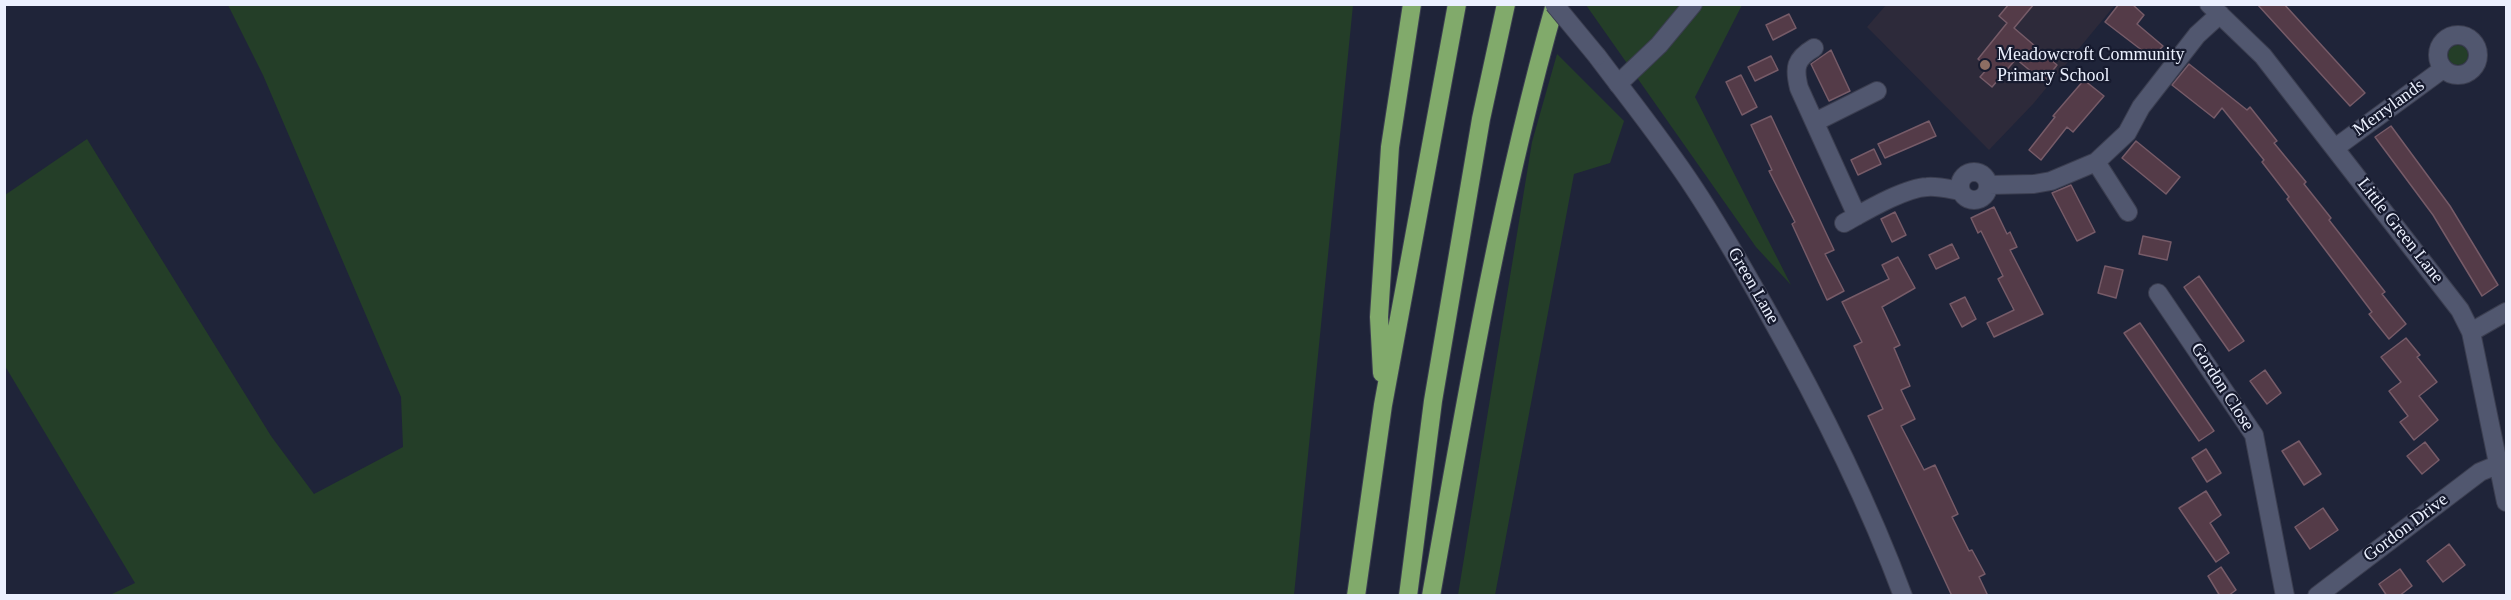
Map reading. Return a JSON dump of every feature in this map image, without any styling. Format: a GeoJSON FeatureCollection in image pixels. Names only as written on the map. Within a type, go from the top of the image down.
{"type":"FeatureCollection","features":[{"type":"Feature","properties":{"kind":"highway"},"geometry":{"type":"LineString","coordinates":[[1383,405],[1379,317],[1390,147],[1412,4]]}},
{"type":"Feature","properties":{"kind":"highway"},"geometry":{"type":"LineString","coordinates":[[1356,596],[1383,405],[1457,4]]}},
{"type":"Feature","properties":{"kind":"highway"},"geometry":{"type":"LineString","coordinates":[[1408,596],[1435,390],[1482,119],[1506,4]]}},
{"type":"Feature","properties":{"kind":"highway"},"geometry":{"type":"LineString","coordinates":[[1431,596],[1476,345],[1520,138],[1554,4]]}},
{"type":"Feature","properties":{"kind":"street","name":"Green Lane"},"geometry":{"type":"LineString","coordinates":[[1554,4],[1597,56],[1695,189],[1803,374],[1871,513],[1903,596]]}},
{"type":"Feature","properties":{"kind":"street"},"geometry":{"type":"LineString","coordinates":[[1618,84],[1659,45],[1693,4]]}},
{"type":"Feature","properties":{"kind":"street"},"geometry":{"type":"LineString","coordinates":[[1814,48],[1803,54],[1795,71],[1799,88],[1815,122],[1850,219],[1916,188],[1960,190],[1964,196],[1977,200],[1983,197],[1989,185],[2034,184],[2051,181],[2096,162],[2127,133],[2141,107],[2198,35],[2214,9]]}},
{"type":"Feature","properties":{"kind":"street","name":"Little Green Lane"},"geometry":{"type":"LineString","coordinates":[[2214,9],[2263,56],[2460,310],[2471,332],[2506,502]]}},
{"type":"Feature","properties":{"kind":"street","name":"Merrylands"},"geometry":{"type":"LineString","coordinates":[[2336,148],[2443,69]]}},
{"type":"Feature","properties":{"kind":"street"},"geometry":{"type":"LineString","coordinates":[[1815,122],[1877,91]]}},
{"type":"Feature","properties":{"kind":"street"},"geometry":{"type":"LineString","coordinates":[[2096,162],[2128,212]]}},
{"type":"Feature","properties":{"kind":"street","name":"Gordon Close"},"geometry":{"type":"LineString","coordinates":[[2158,292],[2240,410],[2254,435],[2285,596]]}},
{"type":"Feature","properties":{"kind":"street"},"geometry":{"type":"LineString","coordinates":[[2471,332],[2506,312]]}},
{"type":"Feature","properties":{"kind":"street","name":"Gordon Drive"},"geometry":{"type":"LineString","coordinates":[[2317,596],[2480,472],[2497,465]]}},
{"type":"Feature","properties":{"kind":"shaded area","name":"Meadowcroft Community Primary School"},"geometry":{"type":"Polygon","coordinates":[[[1886,5],[2115,5],[2033,104],[1989,150],[1867,27],[1886,5]]]}},
{"type":"Feature","properties":{"kind":"green space"},"geometry":{"type":"Polygon","coordinates":[[[228,5],[1353,5],[1294,595],[110,595],[135,583],[5,366],[5,195],[87,139],[271,436],[314,494],[403,447],[401,397],[263,75],[228,5]]]}},
{"type":"Feature","properties":{"kind":"green space"},"geometry":{"type":"Polygon","coordinates":[[[1586,5],[1742,5],[1695,97],[1791,285],[1756,247],[1586,5]]]}},
{"type":"Feature","properties":{"kind":"green space"},"geometry":{"type":"Polygon","coordinates":[[[2458,45],[2465,48],[2468,55],[2465,62],[2458,65],[2451,62],[2448,55],[2451,48],[2458,45]]]}},
{"type":"Feature","properties":{"kind":"green space"},"geometry":{"type":"Polygon","coordinates":[[[1557,54],[1624,121],[1610,163],[1574,174],[1495,595],[1458,595],[1532,142],[1557,54]]]}},
{"type":"Feature","properties":{"kind":"building"},"geometry":{"type":"Polygon","coordinates":[[[2009,4],[2034,4],[2014,28],[2057,65],[2044,82],[2016,59],[1992,87],[1980,77],[1988,68],[1978,59],[2007,23],[1999,16],[2009,4]]]}},
{"type":"Feature","properties":{"kind":"building"},"geometry":{"type":"Polygon","coordinates":[[[2119,4],[2132,4],[2144,15],[2137,24],[2163,46],[2152,58],[2105,22],[2119,4]]]}},
{"type":"Feature","properties":{"kind":"building"},"geometry":{"type":"Polygon","coordinates":[[[2257,4],[2284,4],[2365,93],[2350,106],[2257,4]]]}},
{"type":"Feature","properties":{"kind":"building"},"geometry":{"type":"Polygon","coordinates":[[[1789,14],[1796,28],[1773,40],[1766,25],[1789,14]]]}},
{"type":"Feature","properties":{"kind":"building"},"geometry":{"type":"Polygon","coordinates":[[[1831,50],[1850,91],[1829,101],[1811,64],[1831,50]]]}},
{"type":"Feature","properties":{"kind":"building"},"geometry":{"type":"Polygon","coordinates":[[[1771,56],[1778,70],[1755,81],[1748,67],[1771,56]]]}},
{"type":"Feature","properties":{"kind":"building"},"geometry":{"type":"Polygon","coordinates":[[[2189,64],[2247,110],[2250,107],[2277,141],[2274,143],[2306,182],[2304,184],[2331,218],[2329,220],[2385,292],[2382,294],[2406,324],[2389,339],[2369,314],[2372,312],[2287,199],[2289,197],[2262,162],[2264,160],[2222,108],[2214,118],[2172,85],[2189,64]]]}},
{"type":"Feature","properties":{"kind":"building"},"geometry":{"type":"Polygon","coordinates":[[[1741,75],[1757,107],[1742,115],[1726,82],[1741,75]]]}},
{"type":"Feature","properties":{"kind":"building"},"geometry":{"type":"Polygon","coordinates":[[[2084,80],[2104,96],[2073,132],[2067,127],[2041,160],[2029,150],[2055,117],[2053,116],[2084,80]]]}},
{"type":"Feature","properties":{"kind":"building"},"geometry":{"type":"Polygon","coordinates":[[[1771,116],[1834,250],[1825,254],[1844,291],[1827,300],[1792,224],[1795,222],[1769,171],[1772,170],[1751,125],[1771,116]]]}},
{"type":"Feature","properties":{"kind":"building"},"geometry":{"type":"Polygon","coordinates":[[[1929,121],[1936,136],[1885,158],[1878,144],[1929,121]]]}},
{"type":"Feature","properties":{"kind":"building"},"geometry":{"type":"Polygon","coordinates":[[[2391,126],[2450,206],[2498,285],[2482,296],[2433,215],[2375,137],[2391,126]]]}},
{"type":"Feature","properties":{"kind":"building"},"geometry":{"type":"Polygon","coordinates":[[[2136,141],[2180,177],[2166,194],[2122,158],[2136,141]]]}},
{"type":"Feature","properties":{"kind":"building"},"geometry":{"type":"Polygon","coordinates":[[[1874,149],[1881,164],[1858,175],[1851,160],[1874,149]]]}},
{"type":"Feature","properties":{"kind":"building"},"geometry":{"type":"Polygon","coordinates":[[[2071,185],[2095,232],[2077,241],[2052,193],[2071,185]]]}},
{"type":"Feature","properties":{"kind":"building"},"geometry":{"type":"Polygon","coordinates":[[[1994,207],[2007,234],[2010,232],[2017,247],[2010,250],[2043,314],[1994,337],[1987,323],[2014,310],[1998,279],[2003,276],[1981,231],[1978,233],[1971,218],[1994,207]]]}},
{"type":"Feature","properties":{"kind":"building"},"geometry":{"type":"Polygon","coordinates":[[[1895,212],[1906,235],[1892,242],[1881,219],[1895,212]]]}},
{"type":"Feature","properties":{"kind":"building"},"geometry":{"type":"Polygon","coordinates":[[[2143,236],[2171,242],[2167,260],[2139,254],[2143,236]]]}},
{"type":"Feature","properties":{"kind":"building"},"geometry":{"type":"Polygon","coordinates":[[[1952,244],[1959,258],[1936,269],[1929,255],[1952,244]]]}},
{"type":"Feature","properties":{"kind":"building"},"geometry":{"type":"Polygon","coordinates":[[[1898,257],[1915,288],[1882,307],[1900,345],[1894,348],[1910,386],[1901,390],[1915,419],[1901,426],[1924,470],[1935,465],[1958,514],[1952,517],[1969,551],[1972,550],[1985,574],[1979,577],[1988,596],[1952,596],[1868,416],[1883,409],[1854,346],[1862,342],[1842,302],[1889,279],[1882,265],[1898,257]]]}},
{"type":"Feature","properties":{"kind":"building"},"geometry":{"type":"Polygon","coordinates":[[[2105,266],[2123,270],[2116,298],[2098,293],[2105,266]]]}},
{"type":"Feature","properties":{"kind":"building"},"geometry":{"type":"Polygon","coordinates":[[[2199,276],[2244,341],[2229,351],[2184,287],[2199,276]]]}},
{"type":"Feature","properties":{"kind":"building"},"geometry":{"type":"Polygon","coordinates":[[[1965,297],[1976,319],[1962,327],[1950,304],[1965,297]]]}},
{"type":"Feature","properties":{"kind":"building"},"geometry":{"type":"Polygon","coordinates":[[[2140,323],[2214,431],[2199,441],[2124,333],[2140,323]]]}},
{"type":"Feature","properties":{"kind":"building"},"geometry":{"type":"Polygon","coordinates":[[[2406,338],[2420,355],[2417,357],[2437,382],[2419,396],[2438,420],[2414,440],[2400,422],[2408,416],[2389,391],[2401,382],[2381,357],[2406,338]]]}},
{"type":"Feature","properties":{"kind":"building"},"geometry":{"type":"Polygon","coordinates":[[[2265,370],[2281,393],[2267,404],[2250,381],[2265,370]]]}},
{"type":"Feature","properties":{"kind":"building"},"geometry":{"type":"Polygon","coordinates":[[[2299,441],[2321,474],[2304,485],[2282,451],[2299,441]]]}},
{"type":"Feature","properties":{"kind":"building"},"geometry":{"type":"Polygon","coordinates":[[[2425,442],[2439,460],[2422,474],[2407,456],[2425,442]]]}},
{"type":"Feature","properties":{"kind":"building"},"geometry":{"type":"Polygon","coordinates":[[[2206,449],[2221,473],[2207,482],[2192,458],[2206,449]]]}},
{"type":"Feature","properties":{"kind":"building"},"geometry":{"type":"Polygon","coordinates":[[[2206,491],[2221,515],[2210,523],[2229,553],[2216,562],[2179,508],[2206,491]]]}},
{"type":"Feature","properties":{"kind":"building"},"geometry":{"type":"Polygon","coordinates":[[[2323,508],[2338,530],[2310,549],[2295,527],[2323,508]]]}},
{"type":"Feature","properties":{"kind":"building"},"geometry":{"type":"Polygon","coordinates":[[[2449,544],[2465,565],[2443,582],[2427,561],[2449,544]]]}},
{"type":"Feature","properties":{"kind":"building"},"geometry":{"type":"Polygon","coordinates":[[[2221,567],[2236,590],[2228,596],[2220,596],[2208,576],[2221,567]]]}},
{"type":"Feature","properties":{"kind":"building"},"geometry":{"type":"Polygon","coordinates":[[[2400,569],[2412,586],[2399,596],[2387,596],[2379,584],[2400,569]]]}},
{"type":"Feature","properties":{"kind":"place","name":"Meadowcroft Community Primary School"},"geometry":{"type":"Point","coordinates":[1985,65]}}]}
